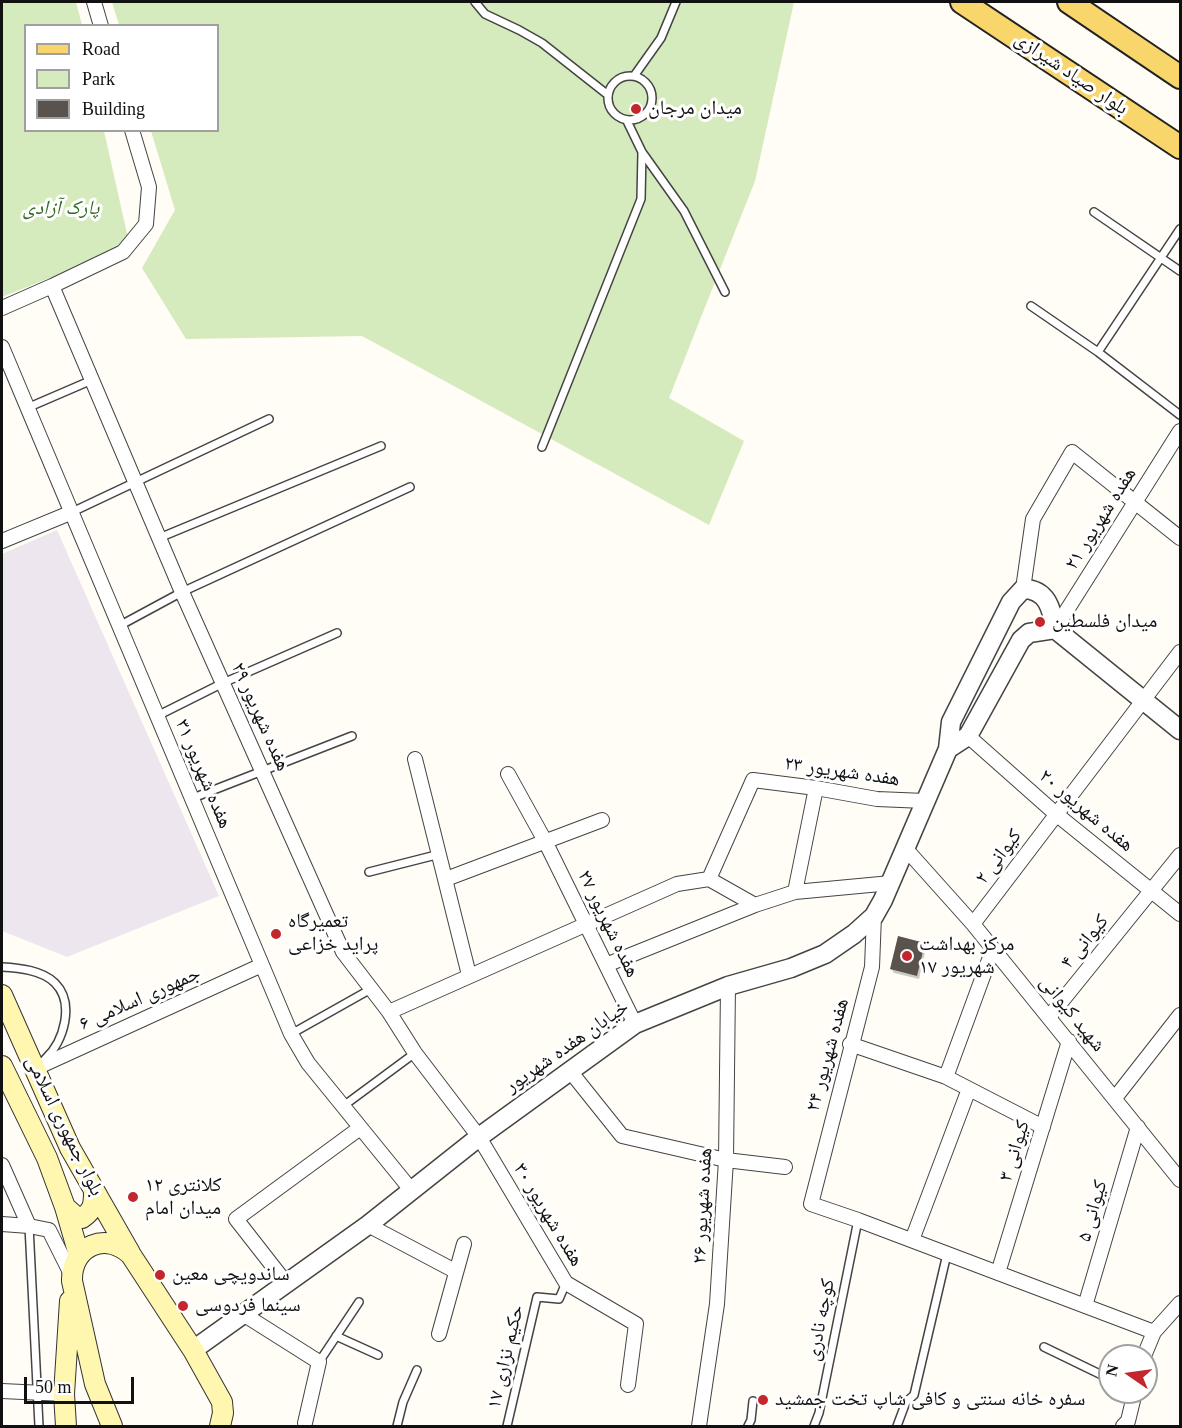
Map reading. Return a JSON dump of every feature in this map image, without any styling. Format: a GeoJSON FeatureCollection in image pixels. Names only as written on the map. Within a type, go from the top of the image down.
{"type":"FeatureCollection","features":[{"type":"Feature","properties":{"kind":"main road","name":"بلوار صیاد شیرازی"},"geometry":{"type":"LineString","coordinates":[[962,2],[1180,147]]}},
{"type":"Feature","properties":{"kind":"main road"},"geometry":{"type":"LineString","coordinates":[[1070,2],[1180,77]]}},
{"type":"Feature","properties":{"kind":"main road","name":"بلوار جمهوری اسلامی"},"geometry":{"type":"LineString","coordinates":[[2,995],[70,1148],[131,1255],[193,1350],[222,1402]]}},
{"type":"Feature","properties":{"kind":"main road","name":"بلوار جمهوری اسلامی"},"geometry":{"type":"LineString","coordinates":[[2,1066],[6,1085],[47,1158],[79,1255]]}},
{"type":"Feature","properties":{"kind":"main road"},"geometry":{"type":"LineString","coordinates":[[65,1207],[74,1215],[82,1218],[90,1213],[94,1204],[94,1190]]}},
{"type":"Feature","properties":{"kind":"main road"},"geometry":{"type":"LineString","coordinates":[[66,1426],[64,1394],[75,1261],[89,1247],[102,1243],[121,1246],[131,1255]]}},
{"type":"Feature","properties":{"kind":"main road"},"geometry":{"type":"LineString","coordinates":[[72,1277],[95,1384],[112,1426]]}},
{"type":"Feature","properties":{"kind":"main road"},"geometry":{"type":"LineString","coordinates":[[220,1426],[223,1413],[222,1402]]}},
{"type":"Feature","properties":{"kind":"street"},"geometry":{"type":"LineString","coordinates":[[94,2],[100,24]]}},
{"type":"Feature","properties":{"kind":"street"},"geometry":{"type":"LineString","coordinates":[[2,308],[123,252],[146,224],[149,187],[133,132]]}},
{"type":"Feature","properties":{"kind":"street","name":"هفده شهریور ۲۹"},"geometry":{"type":"LineString","coordinates":[[52,286],[182,592],[343,952],[389,1012],[415,1053],[479,1137]]}},
{"type":"Feature","properties":{"kind":"street","name":"هفده شهریور ۳۱"},"geometry":{"type":"LineString","coordinates":[[2,347],[291,1034],[308,1063],[412,1191]]}},
{"type":"Feature","properties":{"kind":"street","name":"هفده شهریور ۲۱"},"geometry":{"type":"LineString","coordinates":[[1055,629],[1180,431]]}},
{"type":"Feature","properties":{"kind":"street"},"geometry":{"type":"LineString","coordinates":[[948,749],[951,722],[1011,602],[1023,590],[1033,519],[1072,452],[1180,538]]}},
{"type":"Feature","properties":{"kind":"street"},"geometry":{"type":"LineString","coordinates":[[2,541],[70,513]]}},
{"type":"Feature","properties":{"kind":"street"},"geometry":{"type":"LineString","coordinates":[[1023,590],[1031,589],[1042,595],[1051,605],[1055,629],[1180,730]]}},
{"type":"Feature","properties":{"kind":"street"},"geometry":{"type":"LineString","coordinates":[[948,749],[968,736],[1021,640],[1029,633],[1055,629]]}},
{"type":"Feature","properties":{"kind":"street","name":"کیوانی ۲"},"geometry":{"type":"LineString","coordinates":[[973,924],[1180,652]]}},
{"type":"Feature","properties":{"kind":"street","name":"هفده شهریور ۲۰"},"geometry":{"type":"LineString","coordinates":[[968,736],[1056,814],[1180,914]]}},
{"type":"Feature","properties":{"kind":"street","name":"خیابان هفده شهریور"},"geometry":{"type":"LineString","coordinates":[[193,1350],[368,1225],[479,1137],[635,1024],[728,987],[791,968],[825,954],[854,934],[874,916],[891,883],[948,749]]}},
{"type":"Feature","properties":{"kind":"street"},"geometry":{"type":"LineString","coordinates":[[415,759],[469,975]]}},
{"type":"Feature","properties":{"kind":"street","name":"هفده شهریور ۲۷"},"geometry":{"type":"LineString","coordinates":[[508,774],[545,841],[635,1024]]}},
{"type":"Feature","properties":{"kind":"street","name":"هفده شهریور ۲۳"},"geometry":{"type":"LineString","coordinates":[[709,879],[753,780],[877,798],[925,801]]}},
{"type":"Feature","properties":{"kind":"street"},"geometry":{"type":"LineString","coordinates":[[795,892],[816,788]]}},
{"type":"Feature","properties":{"kind":"street"},"geometry":{"type":"LineString","coordinates":[[446,879],[602,820]]}},
{"type":"Feature","properties":{"kind":"street","name":"شهید کیوانی"},"geometry":{"type":"LineString","coordinates":[[905,848],[973,924],[1180,1180]]}},
{"type":"Feature","properties":{"kind":"street","name":"کیوانی ۴"},"geometry":{"type":"LineString","coordinates":[[1049,1017],[1180,855]]}},
{"type":"Feature","properties":{"kind":"street"},"geometry":{"type":"LineString","coordinates":[[389,1012],[677,884],[709,879],[755,905]]}},
{"type":"Feature","properties":{"kind":"street"},"geometry":{"type":"LineString","coordinates":[[606,964],[755,905],[795,892],[891,883]]}},
{"type":"Feature","properties":{"kind":"street","name":"هفده شهریور ۲۴"},"geometry":{"type":"LineString","coordinates":[[858,1220],[811,1204],[850,1044],[872,967],[874,916]]}},
{"type":"Feature","properties":{"kind":"street"},"geometry":{"type":"LineString","coordinates":[[946,1077],[993,949]]}},
{"type":"Feature","properties":{"kind":"street","name":"جمهوری اسلامی ۶"},"geometry":{"type":"LineString","coordinates":[[34,1068],[261,965]]}},
{"type":"Feature","properties":{"kind":"street","name":"هفده شهریور ۲۶"},"geometry":{"type":"LineString","coordinates":[[699,1426],[717,1304],[726,1160],[728,987]]}},
{"type":"Feature","properties":{"kind":"street"},"geometry":{"type":"LineString","coordinates":[[1115,1098],[1180,1015]]}},
{"type":"Feature","properties":{"kind":"street","name":"کیوانی ۳"},"geometry":{"type":"LineString","coordinates":[[998,1273],[1069,1041]]}},
{"type":"Feature","properties":{"kind":"street"},"geometry":{"type":"LineString","coordinates":[[850,1044],[946,1077],[1043,1127]]}},
{"type":"Feature","properties":{"kind":"street"},"geometry":{"type":"LineString","coordinates":[[570,1071],[622,1136],[726,1160],[785,1167]]}},
{"type":"Feature","properties":{"kind":"street"},"geometry":{"type":"LineString","coordinates":[[912,1240],[969,1089]]}},
{"type":"Feature","properties":{"kind":"street","name":"کیوانی ۵"},"geometry":{"type":"LineString","coordinates":[[1085,1306],[1138,1127]]}},
{"type":"Feature","properties":{"kind":"street"},"geometry":{"type":"LineString","coordinates":[[286,1283],[236,1219],[360,1128]]}},
{"type":"Feature","properties":{"kind":"street","name":"هفده شهریور ۳۰"},"geometry":{"type":"LineString","coordinates":[[479,1137],[566,1283],[636,1324],[628,1384]]}},
{"type":"Feature","properties":{"kind":"street"},"geometry":{"type":"LineString","coordinates":[[2,1165],[29,1226]]}},
{"type":"Feature","properties":{"kind":"street"},"geometry":{"type":"LineString","coordinates":[[858,1220],[1154,1332]]}},
{"type":"Feature","properties":{"kind":"street"},"geometry":{"type":"LineString","coordinates":[[2,1224],[49,1230],[72,1277]]}},
{"type":"Feature","properties":{"kind":"street"},"geometry":{"type":"LineString","coordinates":[[368,1225],[455,1271]]}},
{"type":"Feature","properties":{"kind":"street"},"geometry":{"type":"LineString","coordinates":[[439,1334],[464,1244]]}},
{"type":"Feature","properties":{"kind":"street"},"geometry":{"type":"LineString","coordinates":[[1149,1344],[1154,1332],[1180,1303]]}},
{"type":"Feature","properties":{"kind":"street"},"geometry":{"type":"LineString","coordinates":[[243,1314],[319,1362],[305,1423]]}},
{"type":"Feature","properties":{"kind":"street"},"geometry":{"type":"LineString","coordinates":[[2,1391],[64,1394]]}},
{"type":"Feature","properties":{"kind":"street"},"geometry":{"type":"LineString","coordinates":[[222,1402],[231,1426]]}},
{"type":"Feature","properties":{"kind":"street"},"geometry":{"type":"LineString","coordinates":[[1129,1425],[1133,1404]]}},
{"type":"Feature","properties":{"kind":"lane"},"geometry":{"type":"LineString","coordinates":[[475,2],[485,14],[542,43],[608,94]]}},
{"type":"Feature","properties":{"kind":"lane"},"geometry":{"type":"LineString","coordinates":[[634,76],[661,38],[676,2]]}},
{"type":"Feature","properties":{"kind":"lane"},"geometry":{"type":"LineString","coordinates":[[625,76],[634,76],[643,79],[649,85],[653,102],[644,117],[635,121],[627,121],[618,118],[612,112],[608,103],[608,94],[611,86],[617,80],[625,76]]}},
{"type":"Feature","properties":{"kind":"lane"},"geometry":{"type":"LineString","coordinates":[[627,121],[642,152],[684,211],[725,292]]}},
{"type":"Feature","properties":{"kind":"lane"},"geometry":{"type":"LineString","coordinates":[[542,447],[641,199],[642,152]]}},
{"type":"Feature","properties":{"kind":"lane"},"geometry":{"type":"LineString","coordinates":[[1094,212],[1180,271]]}},
{"type":"Feature","properties":{"kind":"lane"},"geometry":{"type":"LineString","coordinates":[[1098,352],[1180,229]]}},
{"type":"Feature","properties":{"kind":"lane"},"geometry":{"type":"LineString","coordinates":[[1031,306],[1098,352],[1180,415]]}},
{"type":"Feature","properties":{"kind":"lane"},"geometry":{"type":"LineString","coordinates":[[27,408],[92,380]]}},
{"type":"Feature","properties":{"kind":"lane"},"geometry":{"type":"LineString","coordinates":[[70,513],[269,419]]}},
{"type":"Feature","properties":{"kind":"lane"},"geometry":{"type":"LineString","coordinates":[[159,538],[381,446]]}},
{"type":"Feature","properties":{"kind":"lane"},"geometry":{"type":"LineString","coordinates":[[119,626],[182,592],[410,487]]}},
{"type":"Feature","properties":{"kind":"lane"},"geometry":{"type":"LineString","coordinates":[[157,716],[223,683],[337,633]]}},
{"type":"Feature","properties":{"kind":"lane"},"geometry":{"type":"LineString","coordinates":[[193,798],[352,736]]}},
{"type":"Feature","properties":{"kind":"lane"},"geometry":{"type":"LineString","coordinates":[[369,872],[440,854]]}},
{"type":"Feature","properties":{"kind":"lane"},"geometry":{"type":"LineString","coordinates":[[2,967],[36,972],[55,983],[64,1001],[65,1019],[59,1040],[51,1054],[34,1068]]}},
{"type":"Feature","properties":{"kind":"lane"},"geometry":{"type":"LineString","coordinates":[[291,1034],[371,989]]}},
{"type":"Feature","properties":{"kind":"lane"},"geometry":{"type":"LineString","coordinates":[[342,1107],[415,1053]]}},
{"type":"Feature","properties":{"kind":"lane","name":"کوچه نادری"},"geometry":{"type":"LineString","coordinates":[[814,1426],[819,1413],[858,1220]]}},
{"type":"Feature","properties":{"kind":"lane"},"geometry":{"type":"LineString","coordinates":[[29,1226],[39,1426]]}},
{"type":"Feature","properties":{"kind":"lane"},"geometry":{"type":"LineString","coordinates":[[897,1426],[906,1402],[914,1395],[947,1254]]}},
{"type":"Feature","properties":{"kind":"lane","name":"حکیم نزاری ۱۷"},"geometry":{"type":"LineString","coordinates":[[507,1426],[537,1297],[558,1299],[566,1283]]}},
{"type":"Feature","properties":{"kind":"lane"},"geometry":{"type":"LineString","coordinates":[[319,1362],[359,1302]]}},
{"type":"Feature","properties":{"kind":"lane"},"geometry":{"type":"LineString","coordinates":[[336,1336],[378,1355]]}},
{"type":"Feature","properties":{"kind":"lane"},"geometry":{"type":"LineString","coordinates":[[1044,1347],[1098,1373]]}},
{"type":"Feature","properties":{"kind":"lane"},"geometry":{"type":"LineString","coordinates":[[397,1426],[403,1402],[417,1370]]}},
{"type":"Feature","properties":{"kind":"lane"},"geometry":{"type":"LineString","coordinates":[[748,1426],[753,1401]]}},
{"type":"Feature","properties":{"kind":"shaded area"},"geometry":{"type":"Polygon","coordinates":[[[57,530],[219,896],[67,957],[2,931],[2,554],[57,530]]]}},
{"type":"Feature","properties":{"kind":"green space","name":"پارک آزادی"},"geometry":{"type":"Polygon","coordinates":[[[2,2],[76,2],[82,24],[24,24],[24,132],[104,132],[128,238],[122,249],[2,297],[2,2]]]}},
{"type":"Feature","properties":{"kind":"green space"},"geometry":{"type":"Polygon","coordinates":[[[112,2],[794,2],[755,181],[669,398],[744,441],[709,525],[362,336],[186,339],[142,268],[175,210],[151,132],[219,132],[219,24],[119,24],[112,2]]]}},
{"type":"Feature","properties":{"kind":"building","name":"مرکز بهداشت ۱۷ شهریور"},"geometry":{"type":"Polygon","coordinates":[[[898,936],[925,943],[917,976],[890,969],[898,936]]]}},
{"type":"Feature","properties":{"kind":"place","name":"میدان مرجان"},"geometry":{"type":"Point","coordinates":[636,109]}},
{"type":"Feature","properties":{"kind":"place","name":"میدان فلسطین"},"geometry":{"type":"Point","coordinates":[1040,622]}},
{"type":"Feature","properties":{"kind":"place","name":"تعمیرگاه پراید خزاعی"},"geometry":{"type":"Point","coordinates":[276,934]}},
{"type":"Feature","properties":{"kind":"place","name":"مرکز بهداشت ۱۷ شهریور"},"geometry":{"type":"Point","coordinates":[907,956]}},
{"type":"Feature","properties":{"kind":"place","name":"کلانتری ۱۲ میدان امام"},"geometry":{"type":"Point","coordinates":[133,1197]}},
{"type":"Feature","properties":{"kind":"place","name":"ساندویچی معین"},"geometry":{"type":"Point","coordinates":[160,1275]}},
{"type":"Feature","properties":{"kind":"place","name":"سینما فردوسی"},"geometry":{"type":"Point","coordinates":[183,1306]}},
{"type":"Feature","properties":{"kind":"place","name":"سفره خانه سنتی و کافی شاپ تخت جمشید"},"geometry":{"type":"Point","coordinates":[763,1400]}}]}
